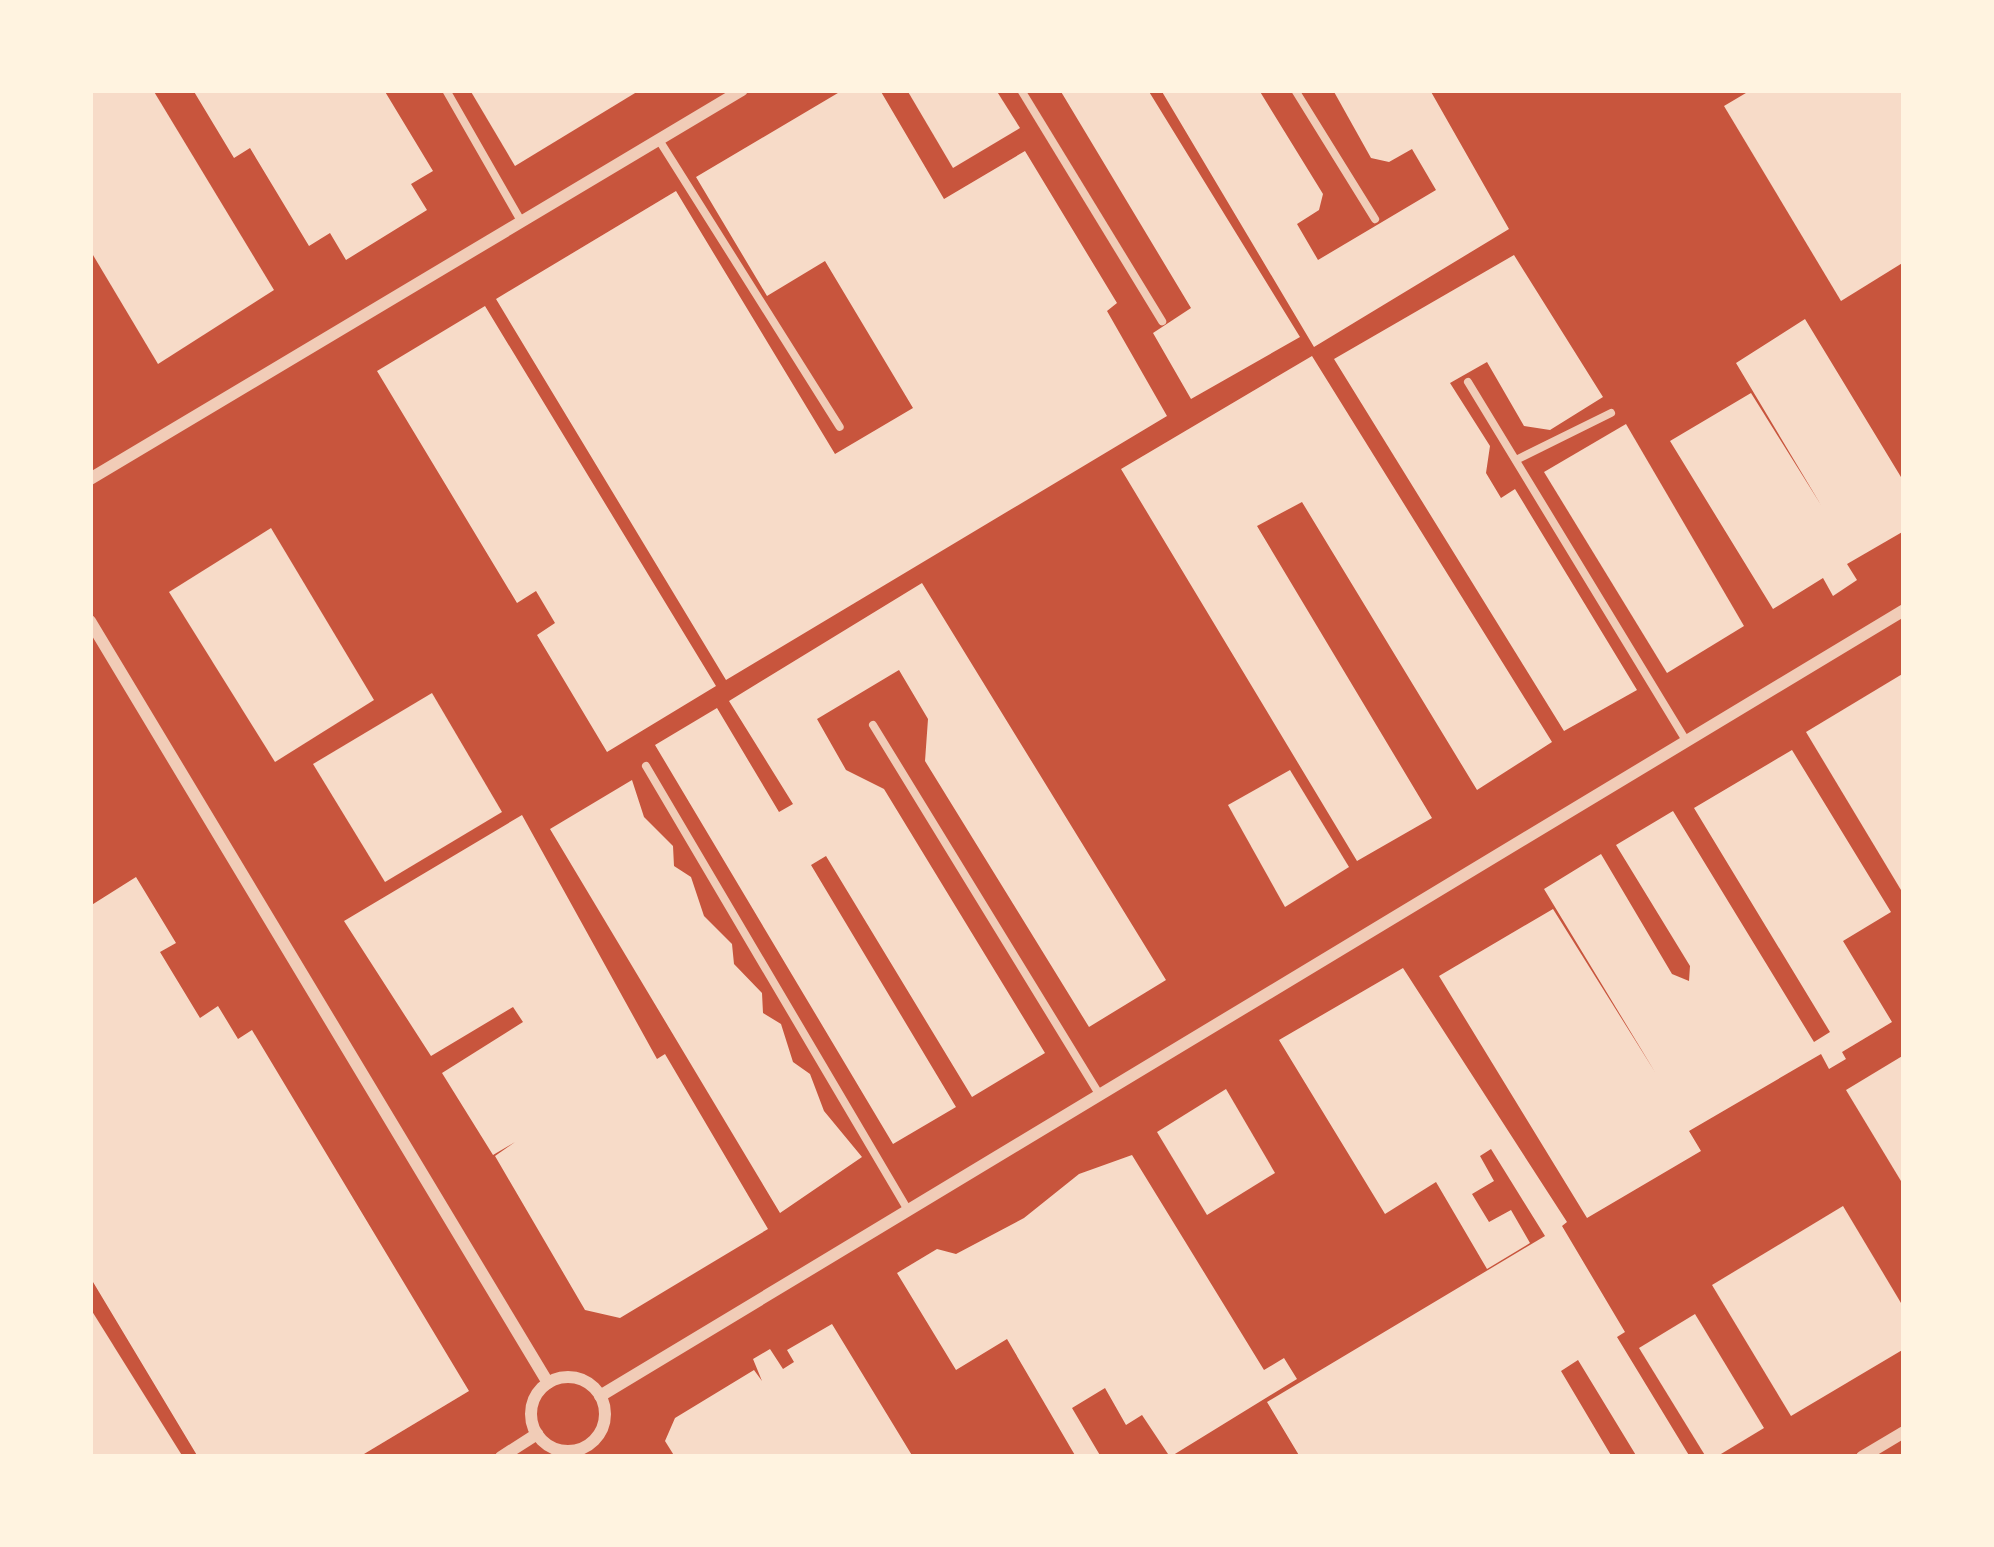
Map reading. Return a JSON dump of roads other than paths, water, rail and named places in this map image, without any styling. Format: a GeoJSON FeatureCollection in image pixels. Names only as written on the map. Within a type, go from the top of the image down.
{"type":"FeatureCollection","features":[{"type":"Feature","properties":{"kind":"street"},"geometry":{"type":"LineString","coordinates":[[90,479],[742,90]]}},
{"type":"Feature","properties":{"kind":"street"},"geometry":{"type":"LineString","coordinates":[[600,1396],[1904,610]]}},
{"type":"Feature","properties":{"kind":"street"},"geometry":{"type":"LineString","coordinates":[[90,621],[548,1383]]}},
{"type":"Feature","properties":{"kind":"street"},"geometry":{"type":"LineString","coordinates":[[581,1379],[600,1396],[603,1423],[588,1451],[561,1450],[537,1434],[531,1408],[548,1383],[581,1379]]}},
{"type":"Feature","properties":{"kind":"street"},"geometry":{"type":"LineString","coordinates":[[1862,1457],[1904,1432]]}},
{"type":"Feature","properties":{"kind":"street"},"geometry":{"type":"LineString","coordinates":[[501,1457],[537,1434]]}},
{"type":"Feature","properties":{"kind":"lane"},"geometry":{"type":"LineString","coordinates":[[446,90],[521,221]]}},
{"type":"Feature","properties":{"kind":"lane"},"geometry":{"type":"LineString","coordinates":[[1021,90],[1162,322]]}},
{"type":"Feature","properties":{"kind":"lane"},"geometry":{"type":"LineString","coordinates":[[1295,90],[1375,219]]}},
{"type":"Feature","properties":{"kind":"lane"},"geometry":{"type":"LineString","coordinates":[[659,140],[840,427]]}},
{"type":"Feature","properties":{"kind":"lane"},"geometry":{"type":"LineString","coordinates":[[1468,382],[1687,741]]}},
{"type":"Feature","properties":{"kind":"lane"},"geometry":{"type":"LineString","coordinates":[[1516,461],[1611,413]]}},
{"type":"Feature","properties":{"kind":"lane"},"geometry":{"type":"LineString","coordinates":[[873,725],[1100,1095]]}},
{"type":"Feature","properties":{"kind":"lane"},"geometry":{"type":"LineString","coordinates":[[646,766],[909,1211]]}}]}
